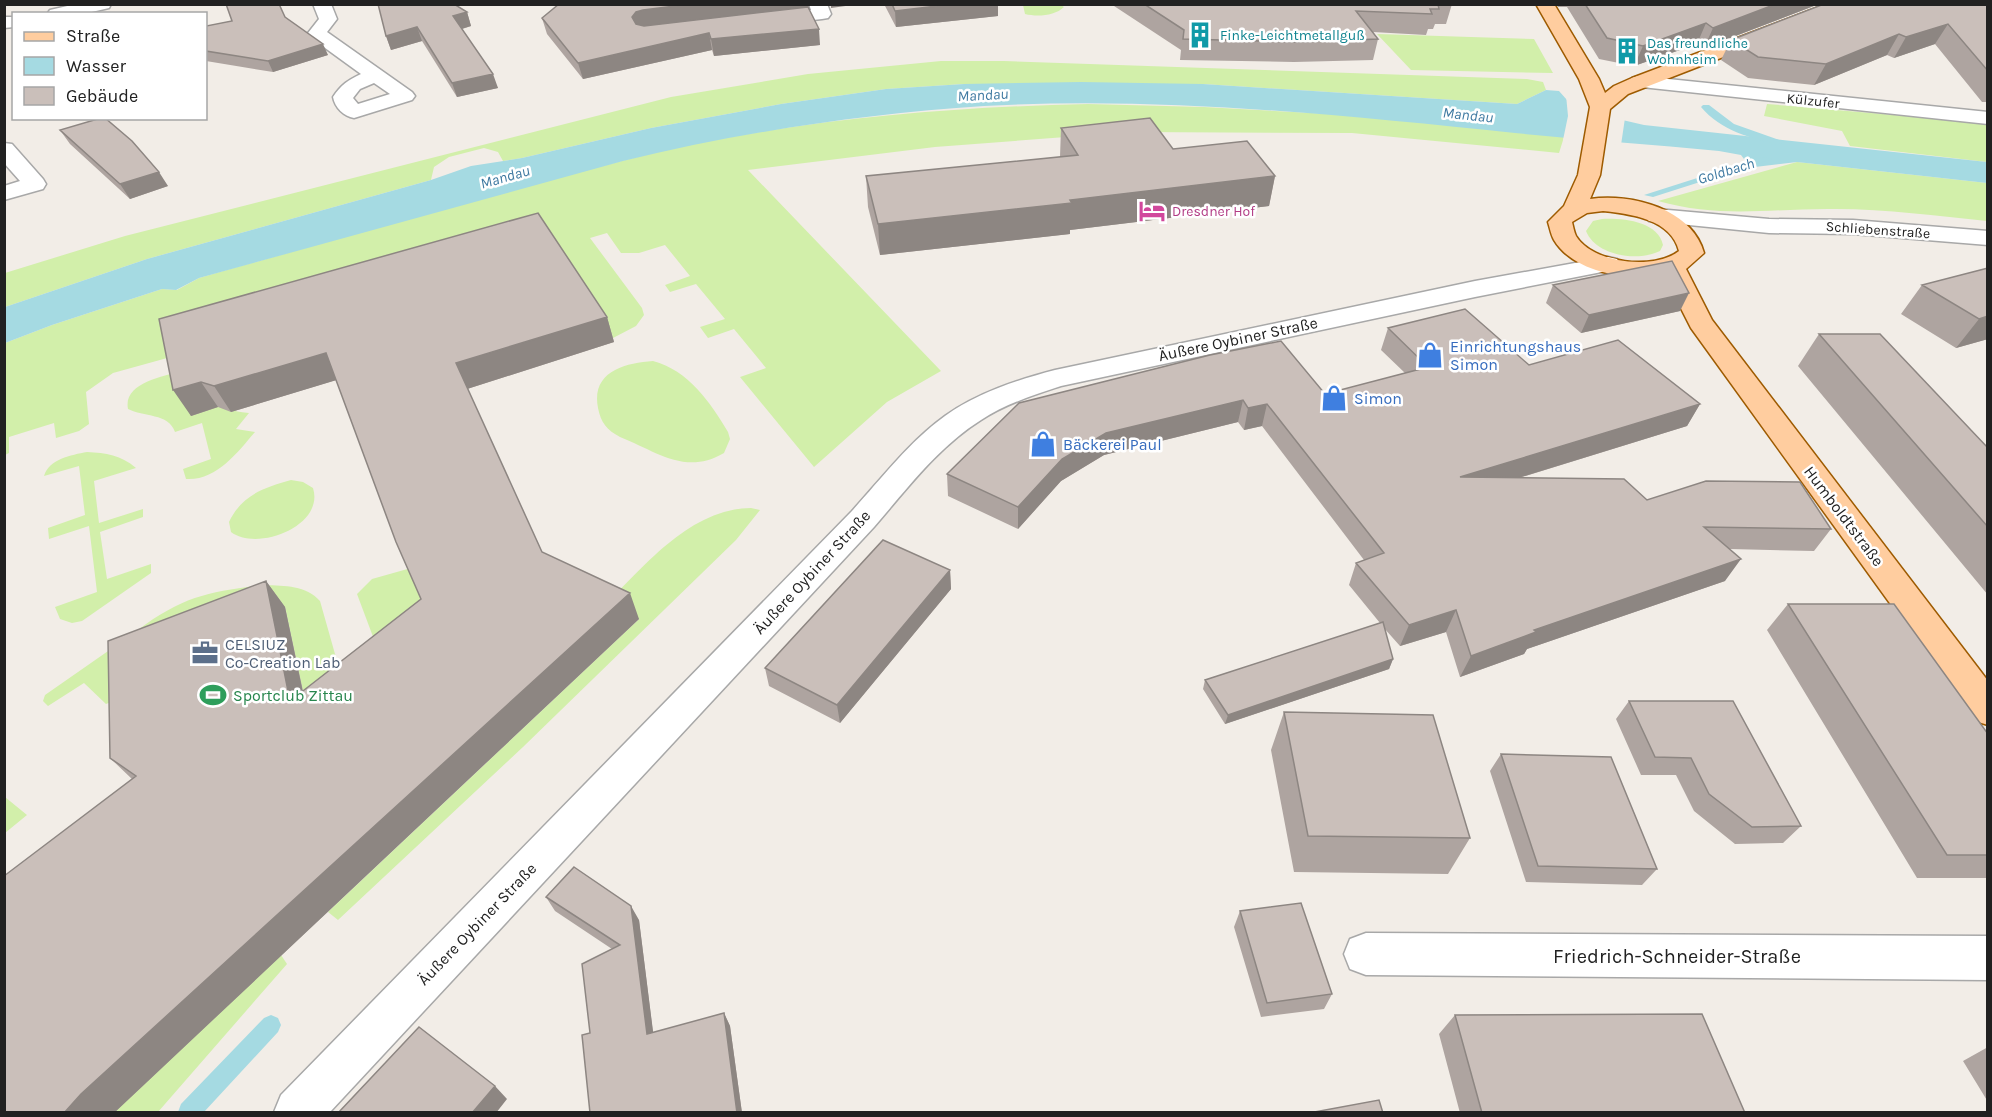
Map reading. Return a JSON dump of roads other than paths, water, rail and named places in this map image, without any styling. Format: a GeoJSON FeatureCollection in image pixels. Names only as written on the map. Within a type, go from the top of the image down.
{"type":"FeatureCollection","features":[{"type":"Feature","properties":{"kind":"main road"},"geometry":{"type":"LineString","coordinates":[[1545,4],[1592,87],[1600,114],[1589,175],[1574,209]]}},
{"type":"Feature","properties":{"kind":"main road"},"geometry":{"type":"LineString","coordinates":[[1600,114],[1630,86],[1844,4]]}},
{"type":"Feature","properties":{"kind":"main road"},"geometry":{"type":"LineString","coordinates":[[1589,175],[1633,208]]}},
{"type":"Feature","properties":{"kind":"main road"},"geometry":{"type":"LineString","coordinates":[[1603,204],[1633,208],[1657,216],[1683,232],[1692,248],[1692,253],[1686,262],[1660,271],[1618,267],[1587,256],[1563,237],[1560,222],[1574,209],[1603,204]]}},
{"type":"Feature","properties":{"kind":"main road","name":"Humboldtstraße"},"geometry":{"type":"LineString","coordinates":[[1618,267],[1700,322]]}},
{"type":"Feature","properties":{"kind":"main road","name":"Humboldtstraße"},"geometry":{"type":"LineString","coordinates":[[1673,268],[1700,322],[1988,710]]}},
{"type":"Feature","properties":{"kind":"street"},"geometry":{"type":"LineString","coordinates":[[65,12],[103,4]]}},
{"type":"Feature","properties":{"kind":"street"},"geometry":{"type":"LineString","coordinates":[[322,4],[328,20],[317,33],[374,75]]}},
{"type":"Feature","properties":{"kind":"street"},"geometry":{"type":"LineString","coordinates":[[748,23],[771,12],[822,14],[818,4]]}},
{"type":"Feature","properties":{"kind":"street","name":"Külzufer"},"geometry":{"type":"LineString","coordinates":[[1630,86],[1988,118]]}},
{"type":"Feature","properties":{"kind":"street"},"geometry":{"type":"LineString","coordinates":[[4,194],[35,184],[7,156]]}},
{"type":"Feature","properties":{"kind":"street","name":"Schliebenstraße"},"geometry":{"type":"LineString","coordinates":[[1657,216],[1769,226],[1853,226],[1988,238]]}},
{"type":"Feature","properties":{"kind":"street","name":"Schliebenstraße"},"geometry":{"type":"LineString","coordinates":[[1692,248],[1705,242],[1769,226]]}},
{"type":"Feature","properties":{"kind":"street","name":"Äußere Oybiner Straße"},"geometry":{"type":"LineString","coordinates":[[1475,289],[1571,245]]}},
{"type":"Feature","properties":{"kind":"street","name":"Äußere Oybiner Straße"},"geometry":{"type":"LineString","coordinates":[[298,1113],[863,519],[937,438],[971,412],[1008,394],[1054,379],[1475,289],[1618,267]]}},
{"type":"Feature","properties":{"kind":"street","name":"Friedrich-Schneider-Straße"},"geometry":{"type":"LineString","coordinates":[[1366,954],[1988,958]]}},
{"type":"Feature","properties":{"kind":"water","name":"Mandau"},"geometry":{"type":"Polygon","coordinates":[[[1081,82],[1203,84],[1517,104],[1546,90],[1559,91],[1575,109],[1644,125],[1987,162],[1987,183],[1797,162],[1755,167],[1747,163],[1741,155],[1719,151],[1250,109],[1117,103],[939,109],[848,119],[757,133],[623,161],[199,278],[176,290],[162,289],[5,343],[5,307],[147,259],[431,180],[471,166],[522,158],[651,128],[781,104],[886,89],[964,84],[1081,82]]]}},
{"type":"Feature","properties":{"kind":"waterway"},"geometry":{"type":"LineString","coordinates":[[1706,107],[1731,126],[1780,142]]}},
{"type":"Feature","properties":{"kind":"waterway","name":"Goldbach"},"geometry":{"type":"LineString","coordinates":[[1649,195],[1767,159]]}},
{"type":"Feature","properties":{"kind":"waterway","name":"Goldbach"},"geometry":{"type":"LineString","coordinates":[[189,1112],[271,1025]]}},
{"type":"Feature","properties":{"kind":"place","name":"Finke-Leichtmetallguß"},"geometry":{"type":"Point","coordinates":[1200,35]}},
{"type":"Feature","properties":{"kind":"place","name":"Das freundliche Wohnheim"},"geometry":{"type":"Point","coordinates":[1627,51]}},
{"type":"Feature","properties":{"kind":"place","name":"Dresdner Hof"},"geometry":{"type":"Point","coordinates":[1152,211]}},
{"type":"Feature","properties":{"kind":"place","name":"Einrichtungshaus Simon"},"geometry":{"type":"Point","coordinates":[1430,355]}},
{"type":"Feature","properties":{"kind":"place","name":"Simon"},"geometry":{"type":"Point","coordinates":[1334,398]}},
{"type":"Feature","properties":{"kind":"place","name":"Bäckerei Paul"},"geometry":{"type":"Point","coordinates":[1043,444]}},
{"type":"Feature","properties":{"kind":"place","name":"CELSIUZ Co-Creation Lab"},"geometry":{"type":"Point","coordinates":[205,653]}},
{"type":"Feature","properties":{"kind":"place","name":"Sportclub Zittau"},"geometry":{"type":"Point","coordinates":[213,695]}}]}
